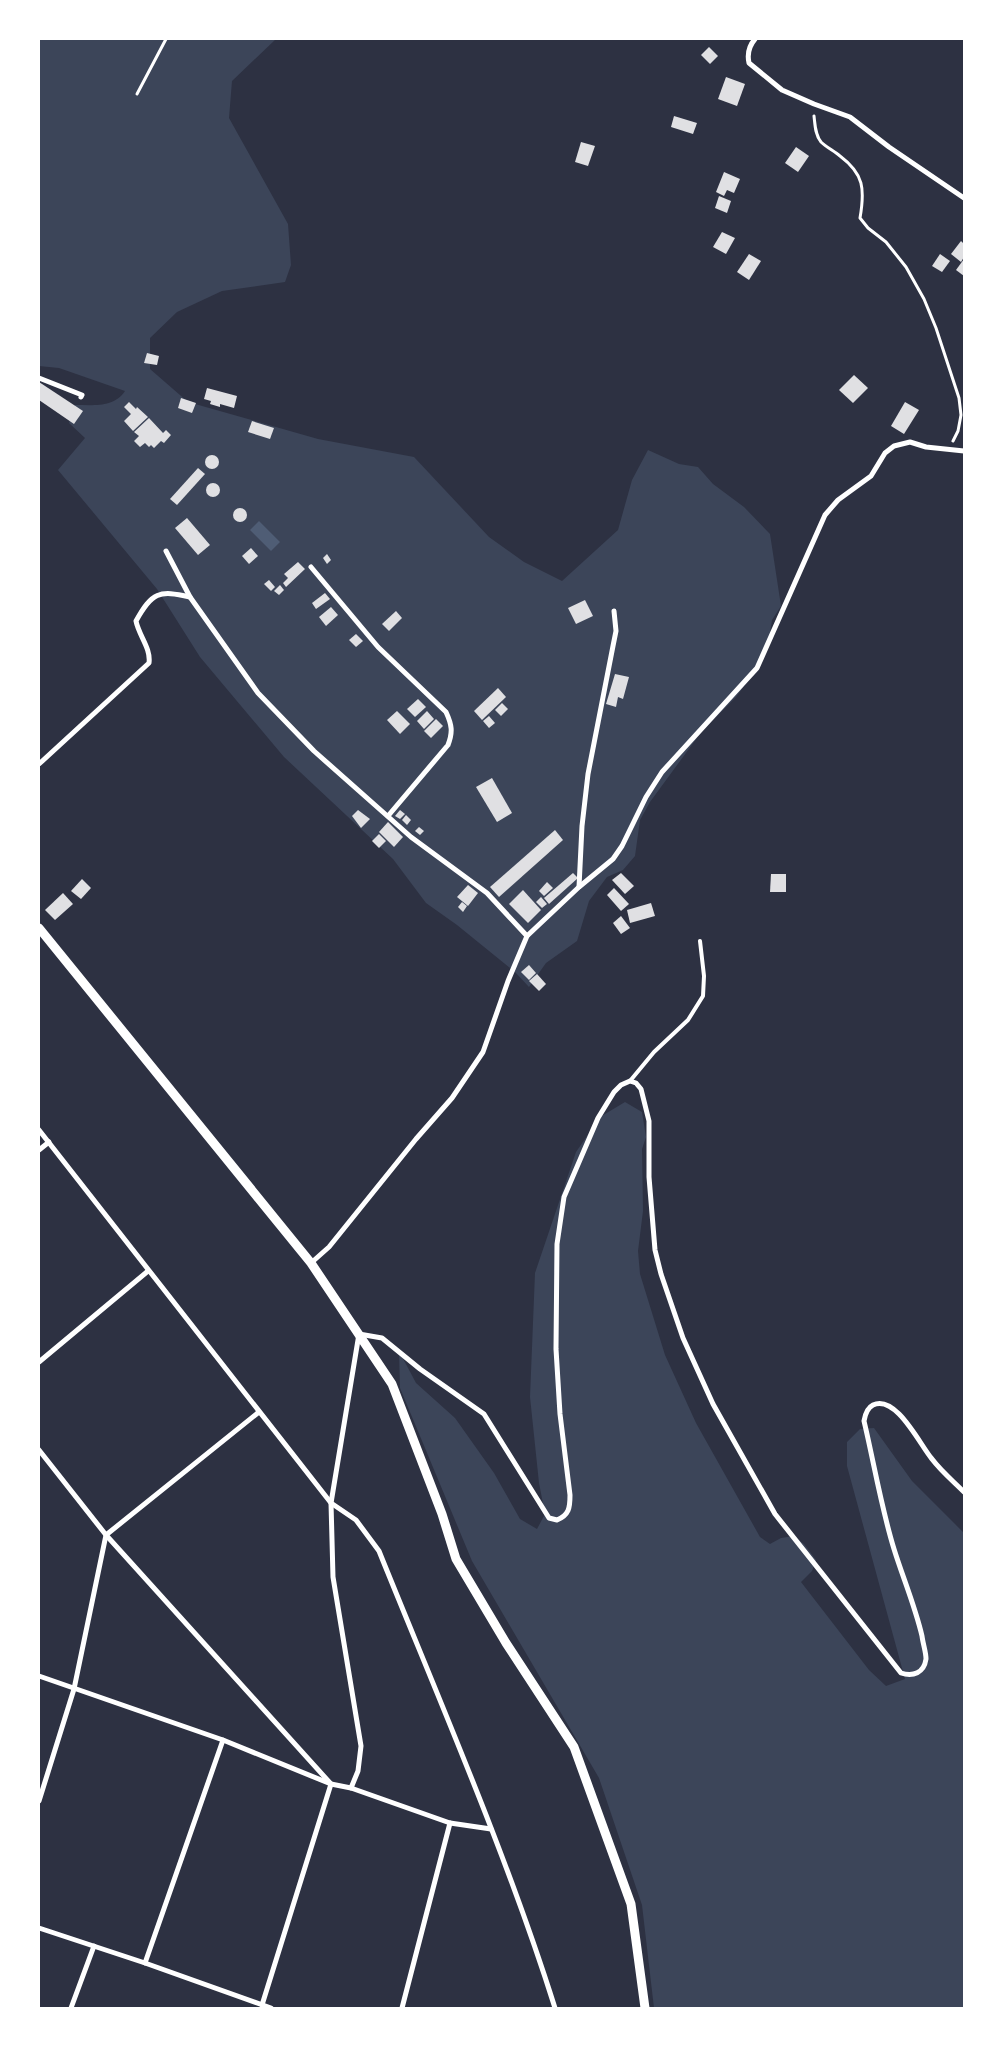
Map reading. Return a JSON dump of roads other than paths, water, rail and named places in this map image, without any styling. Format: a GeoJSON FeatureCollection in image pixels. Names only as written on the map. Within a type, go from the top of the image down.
{"type":"FeatureCollection","features":[{"type":"Feature","properties":{"kind":"street"},"geometry":{"type":"LineString","coordinates":[[755,39],[750,44],[747,56],[749,63],[782,90],[850,117],[889,147],[964,198]]}},
{"type":"Feature","properties":{"kind":"street"},"geometry":{"type":"LineString","coordinates":[[39,378],[82,395],[81,397]]}},
{"type":"Feature","properties":{"kind":"street"},"geometry":{"type":"LineString","coordinates":[[311,1263],[329,1247],[410,1146],[452,1098],[483,1052],[508,981],[527,936],[579,887],[613,859],[622,846],[646,797],[662,772],[756,668],[831,505],[871,476],[885,453],[894,446],[910,442],[926,448],[964,451]]}},
{"type":"Feature","properties":{"kind":"street"},"geometry":{"type":"LineString","coordinates":[[166,551],[190,597],[258,693],[314,751],[411,836],[487,893],[527,936]]}},
{"type":"Feature","properties":{"kind":"street"},"geometry":{"type":"LineString","coordinates":[[311,567],[378,648],[446,712],[451,723],[452,735],[448,745],[388,816]]}},
{"type":"Feature","properties":{"kind":"street"},"geometry":{"type":"LineString","coordinates":[[39,764],[149,663],[150,654],[138,630],[136,621],[151,599],[164,592],[190,597]]}},
{"type":"Feature","properties":{"kind":"street"},"geometry":{"type":"LineString","coordinates":[[579,887],[582,826],[587,782],[616,631],[614,611]]}},
{"type":"Feature","properties":{"kind":"street"},"geometry":{"type":"LineString","coordinates":[[39,928],[311,1263],[392,1384],[442,1514],[456,1559],[506,1643],[574,1747],[631,1904],[645,2008]]}},
{"type":"Feature","properties":{"kind":"street"},"geometry":{"type":"LineString","coordinates":[[360,1334],[382,1338],[420,1369],[484,1414],[549,1518],[557,1520],[564,1517],[570,1509],[570,1495],[560,1414],[556,1358],[556,1244],[564,1197],[598,1118],[614,1092],[621,1085],[630,1082],[636,1083],[642,1089],[649,1121],[649,1177],[655,1250],[661,1274],[683,1338],[713,1404],[775,1514],[901,1673],[910,1676],[915,1675],[922,1668],[926,1660],[925,1651],[916,1609],[894,1548],[864,1421],[870,1407],[876,1404],[883,1404],[898,1412],[932,1459],[964,1492]]}},
{"type":"Feature","properties":{"kind":"street"},"geometry":{"type":"LineString","coordinates":[[39,1130],[331,1503],[356,1520],[379,1551],[491,1829],[537,1952],[555,2008]]}},
{"type":"Feature","properties":{"kind":"street"},"geometry":{"type":"LineString","coordinates":[[39,1150],[49,1142]]}},
{"type":"Feature","properties":{"kind":"street"},"geometry":{"type":"LineString","coordinates":[[39,1362],[148,1271]]}},
{"type":"Feature","properties":{"kind":"street"},"geometry":{"type":"LineString","coordinates":[[351,1788],[358,1771],[361,1746],[333,1576],[331,1503],[360,1334]]}},
{"type":"Feature","properties":{"kind":"street"},"geometry":{"type":"LineString","coordinates":[[39,1801],[74,1689],[106,1535],[259,1412]]}},
{"type":"Feature","properties":{"kind":"street"},"geometry":{"type":"LineString","coordinates":[[39,1450],[106,1535],[331,1784]]}},
{"type":"Feature","properties":{"kind":"street"},"geometry":{"type":"LineString","coordinates":[[39,1676],[222,1740],[331,1784],[351,1788],[450,1823],[491,1829]]}},
{"type":"Feature","properties":{"kind":"street"},"geometry":{"type":"LineString","coordinates":[[146,1963],[222,1740]]}},
{"type":"Feature","properties":{"kind":"street"},"geometry":{"type":"LineString","coordinates":[[262,2005],[331,1784]]}},
{"type":"Feature","properties":{"kind":"street"},"geometry":{"type":"LineString","coordinates":[[402,2008],[450,1823]]}},
{"type":"Feature","properties":{"kind":"street"},"geometry":{"type":"LineString","coordinates":[[39,1928],[146,1963],[271,2008]]}},
{"type":"Feature","properties":{"kind":"street"},"geometry":{"type":"LineString","coordinates":[[71,2008],[94,1946]]}},
{"type":"Feature","properties":{"kind":"lane"},"geometry":{"type":"LineString","coordinates":[[630,1082],[654,1052],[688,1020],[703,996],[704,976],[700,942]]}}]}
